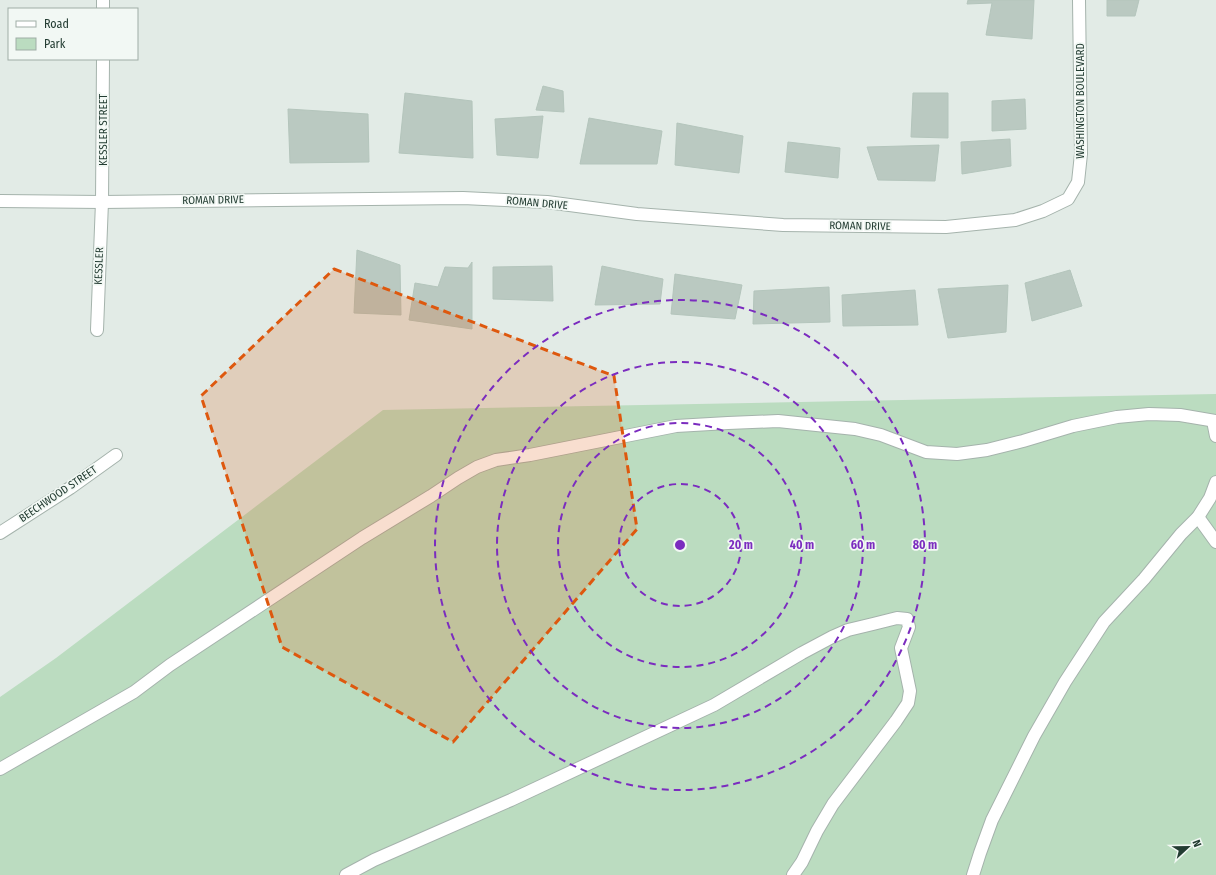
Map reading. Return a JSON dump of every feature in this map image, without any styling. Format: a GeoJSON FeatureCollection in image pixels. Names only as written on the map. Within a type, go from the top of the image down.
{"type":"FeatureCollection","features":[{"type":"Feature","properties":{"kind":"street","name":"WASHINGTON BOULEVARD"},"geometry":{"type":"LineString","coordinates":[[1068,199],[1078,182],[1081,154],[1079,0]]}},
{"type":"Feature","properties":{"kind":"street","name":"KESSLER STREET"},"geometry":{"type":"LineString","coordinates":[[102,202],[103,60]]}},
{"type":"Feature","properties":{"kind":"street","name":"ROMAN DRIVE"},"geometry":{"type":"LineString","coordinates":[[0,201],[102,202],[463,198],[547,202],[637,214],[782,225],[946,227],[1015,220],[1043,211],[1068,199]]}},
{"type":"Feature","properties":{"kind":"street","name":"KESSLER"},"geometry":{"type":"LineString","coordinates":[[97,330],[102,202]]}},
{"type":"Feature","properties":{"kind":"street"},"geometry":{"type":"LineString","coordinates":[[0,769],[134,692],[170,665],[362,538],[432,496],[458,478],[477,467],[496,460],[530,455],[676,426],[728,423],[778,422],[855,429],[881,435],[926,452],[957,454],[987,450],[1073,426],[1117,417],[1149,414],[1180,415],[1215,421],[1216,436]]}},
{"type":"Feature","properties":{"kind":"street","name":"BEECHWOOD STREET"},"geometry":{"type":"LineString","coordinates":[[0,533],[70,488],[116,455]]}},
{"type":"Feature","properties":{"kind":"street"},"geometry":{"type":"LineString","coordinates":[[973,875],[992,820],[1009,784],[1064,682],[1087,645],[1104,622],[1144,579],[1181,534],[1198,517],[1210,498],[1216,482]]}},
{"type":"Feature","properties":{"kind":"street"},"geometry":{"type":"LineString","coordinates":[[1198,517],[1216,542]]}},
{"type":"Feature","properties":{"kind":"street"},"geometry":{"type":"LineString","coordinates":[[346,875],[374,860],[511,800],[714,705],[832,637],[848,630],[898,618],[907,619],[909,627],[901,648],[910,691],[908,703],[833,804],[817,831],[802,862],[793,875]]}},
{"type":"Feature","properties":{"kind":"highlighted area"},"geometry":{"type":"Polygon","coordinates":[[[334,269],[614,376],[637,529],[453,742],[282,647],[201,396],[334,269]]]}},
{"type":"Feature","properties":{"kind":"green space"},"geometry":{"type":"Polygon","coordinates":[[[1216,394],[1216,875],[0,875],[0,697],[56,658],[383,410],[1216,394]]]}},
{"type":"Feature","properties":{"kind":"building"},"geometry":{"type":"Polygon","coordinates":[[[968,0],[1034,0],[1032,39],[986,35],[992,3],[967,4],[968,0]]]}},
{"type":"Feature","properties":{"kind":"building"},"geometry":{"type":"Polygon","coordinates":[[[1107,0],[1139,0],[1135,16],[1107,16],[1107,0]]]}},
{"type":"Feature","properties":{"kind":"building"},"geometry":{"type":"Polygon","coordinates":[[[543,86],[563,91],[564,112],[536,110],[543,86]]]}},
{"type":"Feature","properties":{"kind":"building"},"geometry":{"type":"Polygon","coordinates":[[[405,93],[472,101],[473,158],[399,153],[405,93]]]}},
{"type":"Feature","properties":{"kind":"building"},"geometry":{"type":"Polygon","coordinates":[[[913,93],[948,93],[948,138],[911,137],[913,93]]]}},
{"type":"Feature","properties":{"kind":"building"},"geometry":{"type":"Polygon","coordinates":[[[1025,99],[1026,129],[992,131],[992,101],[1025,99]]]}},
{"type":"Feature","properties":{"kind":"building"},"geometry":{"type":"Polygon","coordinates":[[[288,109],[368,114],[369,162],[290,163],[288,109]]]}},
{"type":"Feature","properties":{"kind":"building"},"geometry":{"type":"Polygon","coordinates":[[[543,116],[538,158],[497,155],[495,119],[543,116]]]}},
{"type":"Feature","properties":{"kind":"building"},"geometry":{"type":"Polygon","coordinates":[[[589,118],[662,131],[657,164],[580,164],[589,118]]]}},
{"type":"Feature","properties":{"kind":"building"},"geometry":{"type":"Polygon","coordinates":[[[677,123],[743,136],[739,173],[675,165],[677,123]]]}},
{"type":"Feature","properties":{"kind":"building"},"geometry":{"type":"Polygon","coordinates":[[[1010,139],[1011,166],[962,174],[961,142],[1010,139]]]}},
{"type":"Feature","properties":{"kind":"building"},"geometry":{"type":"Polygon","coordinates":[[[788,142],[840,148],[838,178],[785,172],[788,142]]]}},
{"type":"Feature","properties":{"kind":"building"},"geometry":{"type":"Polygon","coordinates":[[[939,145],[935,181],[878,180],[867,147],[939,145]]]}},
{"type":"Feature","properties":{"kind":"building"},"geometry":{"type":"Polygon","coordinates":[[[357,250],[400,265],[401,315],[354,313],[357,250]]]}},
{"type":"Feature","properties":{"kind":"building"},"geometry":{"type":"Polygon","coordinates":[[[472,262],[472,329],[409,320],[415,283],[438,287],[445,267],[468,268],[472,262]]]}},
{"type":"Feature","properties":{"kind":"building"},"geometry":{"type":"Polygon","coordinates":[[[552,266],[553,301],[493,299],[493,267],[552,266]]]}},
{"type":"Feature","properties":{"kind":"building"},"geometry":{"type":"Polygon","coordinates":[[[602,266],[663,279],[660,304],[595,305],[602,266]]]}},
{"type":"Feature","properties":{"kind":"building"},"geometry":{"type":"Polygon","coordinates":[[[1070,270],[1082,306],[1032,321],[1025,283],[1070,270]]]}},
{"type":"Feature","properties":{"kind":"building"},"geometry":{"type":"Polygon","coordinates":[[[675,274],[742,285],[735,319],[671,314],[675,274]]]}},
{"type":"Feature","properties":{"kind":"building"},"geometry":{"type":"Polygon","coordinates":[[[1008,285],[1006,332],[948,338],[938,289],[1008,285]]]}},
{"type":"Feature","properties":{"kind":"building"},"geometry":{"type":"Polygon","coordinates":[[[829,287],[830,322],[753,324],[754,291],[829,287]]]}},
{"type":"Feature","properties":{"kind":"building"},"geometry":{"type":"Polygon","coordinates":[[[915,290],[918,325],[843,326],[842,295],[915,290]]]}}]}
